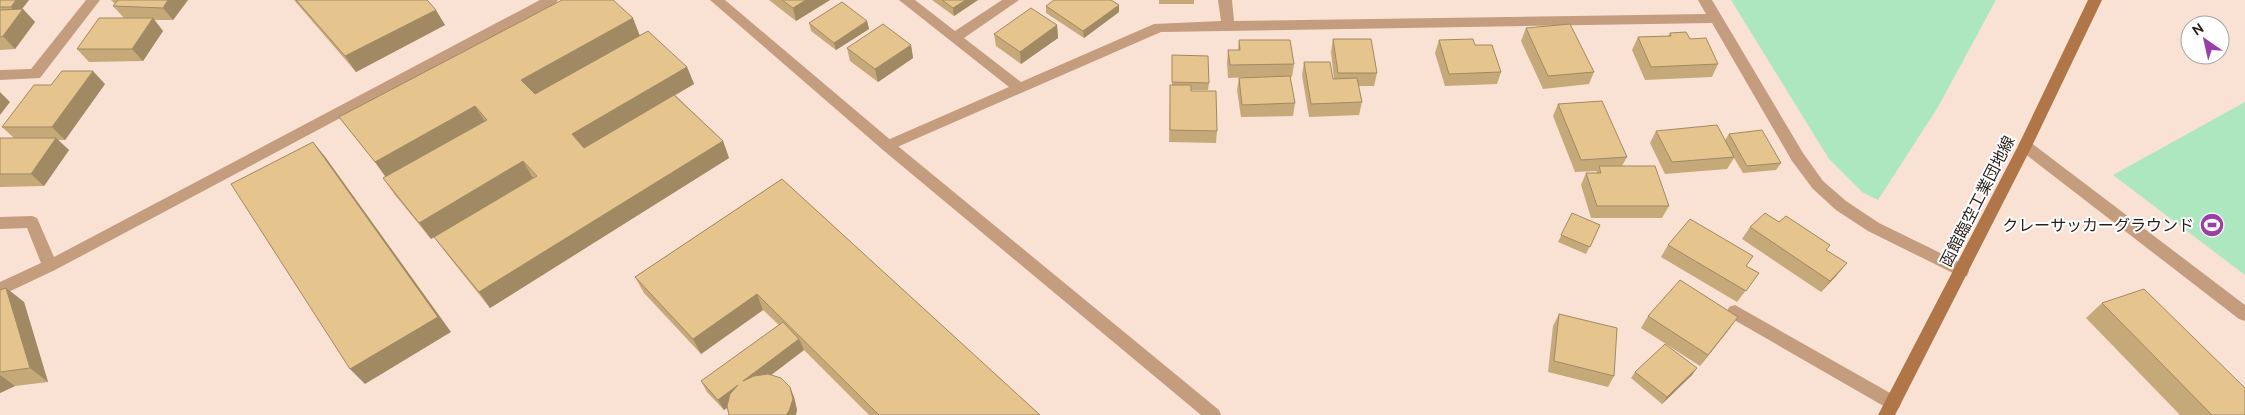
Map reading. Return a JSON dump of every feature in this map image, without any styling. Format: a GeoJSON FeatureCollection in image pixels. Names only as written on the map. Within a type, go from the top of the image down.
{"type":"FeatureCollection","features":[{"type":"Feature","properties":{"kind":"main road","name":"函館臨空工業団地線"},"geometry":{"type":"LineString","coordinates":[[1889,409],[2025,146],[2095,0]]}},
{"type":"Feature","properties":{"kind":"street"},"geometry":{"type":"LineString","coordinates":[[0,75],[35,74],[93,0]]}},
{"type":"Feature","properties":{"kind":"street"},"geometry":{"type":"LineString","coordinates":[[0,289],[50,266],[551,0]]}},
{"type":"Feature","properties":{"kind":"street"},"geometry":{"type":"LineString","coordinates":[[717,0],[888,146],[1214,415]]}},
{"type":"Feature","properties":{"kind":"street"},"geometry":{"type":"LineString","coordinates":[[906,0],[1019,88]]}},
{"type":"Feature","properties":{"kind":"street"},"geometry":{"type":"LineString","coordinates":[[955,37],[1012,0]]}},
{"type":"Feature","properties":{"kind":"street"},"geometry":{"type":"LineString","coordinates":[[1225,0],[1228,26]]}},
{"type":"Feature","properties":{"kind":"street"},"geometry":{"type":"LineString","coordinates":[[1704,0],[1786,136],[1810,174],[1825,192],[1848,211],[1879,230],[1961,271]]}},
{"type":"Feature","properties":{"kind":"street"},"geometry":{"type":"LineString","coordinates":[[888,146],[1159,27],[1716,18]]}},
{"type":"Feature","properties":{"kind":"street"},"geometry":{"type":"LineString","coordinates":[[2025,146],[2245,314]]}},
{"type":"Feature","properties":{"kind":"street"},"geometry":{"type":"LineString","coordinates":[[0,223],[32,222],[50,266]]}},
{"type":"Feature","properties":{"kind":"street"},"geometry":{"type":"LineString","coordinates":[[1735,312],[1889,409]]}},
{"type":"Feature","properties":{"kind":"green space"},"geometry":{"type":"Polygon","coordinates":[[[1731,0],[1996,0],[1938,107],[1878,200],[1862,192],[1829,159],[1731,0]]]}},
{"type":"Feature","properties":{"kind":"green space","name":"クレーサッカーグラウンド"},"geometry":{"type":"Polygon","coordinates":[[[2245,102],[2245,275],[2113,175],[2245,102]]]}},
{"type":"Feature","properties":{"kind":"building"},"geometry":{"type":"Polygon","coordinates":[[[0,0],[16,0],[11,7],[0,7],[0,0]]]}},
{"type":"Feature","properties":{"kind":"building"},"geometry":{"type":"Polygon","coordinates":[[[118,0],[168,0],[163,8],[113,6],[118,0]]]}},
{"type":"Feature","properties":{"kind":"building"},"geometry":{"type":"Polygon","coordinates":[[[296,0],[427,0],[436,10],[345,56],[296,0]]]}},
{"type":"Feature","properties":{"kind":"building"},"geometry":{"type":"Polygon","coordinates":[[[562,0],[613,0],[633,18],[521,80],[535,94],[648,31],[687,67],[572,134],[584,148],[674,95],[723,141],[479,292],[434,237],[537,176],[523,161],[419,223],[383,178],[487,120],[475,106],[375,162],[339,117],[562,0]]]}},
{"type":"Feature","properties":{"kind":"building"},"geometry":{"type":"Polygon","coordinates":[[[782,0],[806,0],[793,8],[782,0]]]}},
{"type":"Feature","properties":{"kind":"building"},"geometry":{"type":"Polygon","coordinates":[[[942,0],[966,0],[953,8],[942,0]]]}},
{"type":"Feature","properties":{"kind":"building"},"geometry":{"type":"Polygon","coordinates":[[[1054,0],[1111,0],[1119,5],[1083,31],[1046,6],[1054,0]]]}},
{"type":"Feature","properties":{"kind":"building"},"geometry":{"type":"Polygon","coordinates":[[[842,2],[867,21],[834,43],[809,23],[842,2]]]}},
{"type":"Feature","properties":{"kind":"building"},"geometry":{"type":"Polygon","coordinates":[[[1031,8],[1057,25],[1020,52],[994,34],[1031,8]]]}},
{"type":"Feature","properties":{"kind":"building"},"geometry":{"type":"Polygon","coordinates":[[[23,9],[3,36],[0,37],[0,10],[23,9]]]}},
{"type":"Feature","properties":{"kind":"building"},"geometry":{"type":"Polygon","coordinates":[[[99,18],[153,18],[132,49],[77,49],[99,18]]]}},
{"type":"Feature","properties":{"kind":"building"},"geometry":{"type":"Polygon","coordinates":[[[883,24],[911,45],[875,69],[847,48],[883,24]]]}},
{"type":"Feature","properties":{"kind":"building"},"geometry":{"type":"Polygon","coordinates":[[[1570,24],[1594,72],[1548,76],[1526,28],[1570,24]]]}},
{"type":"Feature","properties":{"kind":"building"},"geometry":{"type":"Polygon","coordinates":[[[1686,32],[1690,39],[1706,38],[1718,64],[1651,67],[1638,37],[1671,36],[1670,33],[1686,32]]]}},
{"type":"Feature","properties":{"kind":"building"},"geometry":{"type":"Polygon","coordinates":[[[1333,39],[1371,39],[1377,73],[1338,73],[1333,39]]]}},
{"type":"Feature","properties":{"kind":"building"},"geometry":{"type":"Polygon","coordinates":[[[1473,39],[1475,45],[1492,45],[1501,72],[1449,74],[1439,40],[1473,39]]]}},
{"type":"Feature","properties":{"kind":"building"},"geometry":{"type":"Polygon","coordinates":[[[1239,40],[1290,40],[1294,64],[1230,65],[1228,50],[1240,50],[1239,40]]]}},
{"type":"Feature","properties":{"kind":"building"},"geometry":{"type":"Polygon","coordinates":[[[1172,55],[1208,56],[1209,83],[1172,82],[1172,55]]]}},
{"type":"Feature","properties":{"kind":"building"},"geometry":{"type":"Polygon","coordinates":[[[1304,62],[1330,62],[1333,79],[1357,78],[1362,102],[1311,104],[1304,62]]]}},
{"type":"Feature","properties":{"kind":"building"},"geometry":{"type":"Polygon","coordinates":[[[62,71],[93,71],[52,127],[2,127],[34,85],[51,85],[62,71]]]}},
{"type":"Feature","properties":{"kind":"building"},"geometry":{"type":"Polygon","coordinates":[[[1290,76],[1295,103],[1242,105],[1239,78],[1290,76]]]}},
{"type":"Feature","properties":{"kind":"building"},"geometry":{"type":"Polygon","coordinates":[[[1170,85],[1191,85],[1191,91],[1216,91],[1217,131],[1170,130],[1170,85]]]}},
{"type":"Feature","properties":{"kind":"building"},"geometry":{"type":"Polygon","coordinates":[[[1602,101],[1627,157],[1581,160],[1558,104],[1602,101]]]}},
{"type":"Feature","properties":{"kind":"building"},"geometry":{"type":"Polygon","coordinates":[[[1717,125],[1734,157],[1672,162],[1656,131],[1717,125]]]}},
{"type":"Feature","properties":{"kind":"building"},"geometry":{"type":"Polygon","coordinates":[[[1762,130],[1781,163],[1747,166],[1729,134],[1762,130]]]}},
{"type":"Feature","properties":{"kind":"building"},"geometry":{"type":"Polygon","coordinates":[[[0,138],[56,138],[31,174],[0,174],[0,138]]]}},
{"type":"Feature","properties":{"kind":"building"},"geometry":{"type":"Polygon","coordinates":[[[313,142],[438,317],[350,369],[231,184],[313,142]]]}},
{"type":"Feature","properties":{"kind":"building"},"geometry":{"type":"Polygon","coordinates":[[[1599,166],[1655,166],[1669,206],[1597,206],[1586,173],[1601,173],[1599,166]]]}},
{"type":"Feature","properties":{"kind":"building"},"geometry":{"type":"Polygon","coordinates":[[[782,179],[1040,415],[879,415],[757,294],[693,339],[635,277],[782,179]]]}},
{"type":"Feature","properties":{"kind":"building"},"geometry":{"type":"Polygon","coordinates":[[[1572,213],[1600,225],[1590,247],[1561,235],[1572,213]]]}},
{"type":"Feature","properties":{"kind":"building"},"geometry":{"type":"Polygon","coordinates":[[[1765,213],[1779,222],[1786,216],[1830,245],[1826,250],[1847,263],[1830,281],[1750,227],[1765,213]]]}},
{"type":"Feature","properties":{"kind":"building"},"geometry":{"type":"Polygon","coordinates":[[[1690,219],[1753,256],[1746,266],[1759,273],[1746,291],[1668,245],[1690,219]]]}},
{"type":"Feature","properties":{"kind":"building"},"geometry":{"type":"Polygon","coordinates":[[[1680,280],[1738,317],[1708,355],[1648,316],[1680,280]]]}},
{"type":"Feature","properties":{"kind":"building"},"geometry":{"type":"Polygon","coordinates":[[[6,288],[30,368],[0,372],[0,290],[6,288]]]}},
{"type":"Feature","properties":{"kind":"building"},"geometry":{"type":"Polygon","coordinates":[[[2144,289],[2245,388],[2245,415],[2212,415],[2102,303],[2144,289]]]}},
{"type":"Feature","properties":{"kind":"building"},"geometry":{"type":"Polygon","coordinates":[[[1559,314],[1617,328],[1614,376],[1554,361],[1559,314]]]}},
{"type":"Feature","properties":{"kind":"building"},"geometry":{"type":"Polygon","coordinates":[[[783,322],[799,339],[743,381],[754,376],[768,374],[781,378],[790,387],[793,399],[789,411],[786,415],[729,415],[727,406],[730,394],[738,385],[718,400],[701,381],[783,322]]]}},
{"type":"Feature","properties":{"kind":"building"},"geometry":{"type":"Polygon","coordinates":[[[1665,344],[1697,368],[1667,397],[1635,372],[1665,344]]]}},
{"type":"Feature","properties":{"kind":"place","name":"クレーサッカーグラウンド"},"geometry":{"type":"Point","coordinates":[2212,225]}}]}
